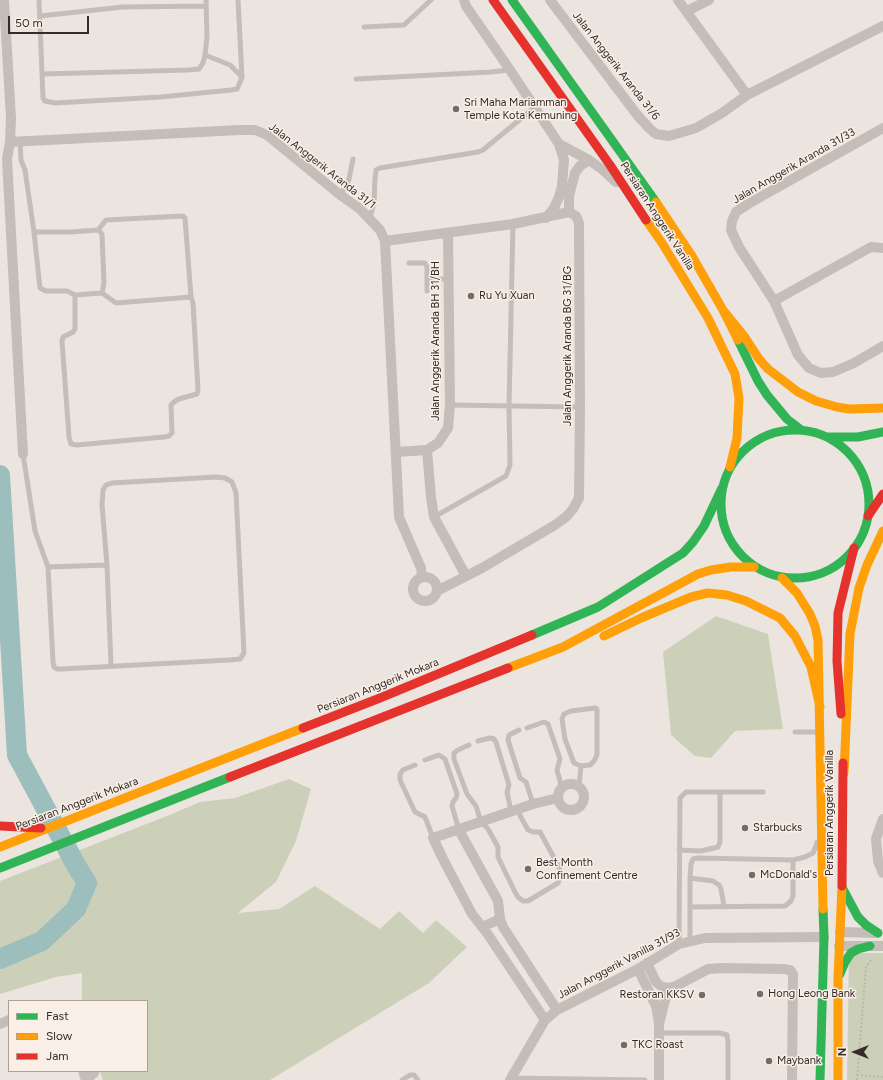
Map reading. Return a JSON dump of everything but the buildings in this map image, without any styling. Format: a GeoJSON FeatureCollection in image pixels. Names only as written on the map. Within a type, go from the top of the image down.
{"type":"FeatureCollection","features":[{"type":"Feature","properties":{"kind":"main road","name":"Persiaran Anggerik Vanilla"},"geometry":{"type":"LineString","coordinates":[[493,0],[610,164],[631,199],[662,243],[708,318],[730,361],[735,374],[739,398],[737,438],[730,467]]}},
{"type":"Feature","properties":{"kind":"main road","name":"Persiaran Anggerik Vanilla"},"geometry":{"type":"LineString","coordinates":[[512,0],[662,210],[692,256],[723,310],[766,395],[787,419],[800,429]]}},
{"type":"Feature","properties":{"kind":"main road"},"geometry":{"type":"LineString","coordinates":[[723,310],[768,369],[798,392],[816,401],[837,407],[849,409],[883,408]]}},
{"type":"Feature","properties":{"kind":"main road"},"geometry":{"type":"LineString","coordinates":[[868,517],[869,501],[866,485],[860,470],[851,456],[840,445],[826,437],[800,429],[780,431],[764,436],[749,446],[736,458],[730,467],[722,488],[721,514],[725,530],[732,544],[742,557],[754,567],[763,572],[782,578],[802,578],[822,573],[840,563],[860,539],[868,517],[883,494]]}},
{"type":"Feature","properties":{"kind":"main road"},"geometry":{"type":"LineString","coordinates":[[826,437],[858,437],[883,432]]}},
{"type":"Feature","properties":{"kind":"main road","name":"Persiaran Anggerik Mokara"},"geometry":{"type":"LineString","coordinates":[[0,847],[380,698],[598,607],[683,553],[704,526],[722,488]]}},
{"type":"Feature","properties":{"kind":"main road"},"geometry":{"type":"LineString","coordinates":[[844,774],[852,626],[859,588],[867,565],[883,531]]}},
{"type":"Feature","properties":{"kind":"main road","name":"Persiaran Anggerik Vanilla"},"geometry":{"type":"LineString","coordinates":[[838,1080],[838,978],[842,887],[844,774],[840,697],[836,661],[836,633],[838,613],[854,548]]}},
{"type":"Feature","properties":{"kind":"main road"},"geometry":{"type":"LineString","coordinates":[[563,647],[698,574],[711,570],[731,567],[754,567]]}},
{"type":"Feature","properties":{"kind":"main road","name":"Persiaran Anggerik Vanilla"},"geometry":{"type":"LineString","coordinates":[[782,578],[798,593],[810,614],[815,626],[818,640],[824,937],[820,1080]]}},
{"type":"Feature","properties":{"kind":"main road"},"geometry":{"type":"LineString","coordinates":[[0,868],[386,715],[563,647],[605,636],[641,618],[691,597],[708,594],[727,595],[746,601],[780,618],[795,636],[803,649],[811,667],[820,707]]}},
{"type":"Feature","properties":{"kind":"main road"},"geometry":{"type":"LineString","coordinates":[[0,826],[50,828]]}},
{"type":"Feature","properties":{"kind":"main road"},"geometry":{"type":"LineString","coordinates":[[842,887],[858,917],[866,925],[880,933]]}},
{"type":"Feature","properties":{"kind":"main road"},"geometry":{"type":"LineString","coordinates":[[824,937],[834,934],[840,929]]}},
{"type":"Feature","properties":{"kind":"main road"},"geometry":{"type":"LineString","coordinates":[[838,978],[851,953],[858,949],[870,946]]}},
{"type":"Feature","properties":{"kind":"street"},"geometry":{"type":"LineString","coordinates":[[4,0],[11,118],[15,142],[7,159],[23,454]]}},
{"type":"Feature","properties":{"kind":"street"},"geometry":{"type":"LineString","coordinates":[[464,0],[466,6],[559,144],[564,160],[562,186],[554,208],[546,218]]}},
{"type":"Feature","properties":{"kind":"street","name":"Jalan Anggerik Aranda 31/6"},"geometry":{"type":"LineString","coordinates":[[550,0],[638,116],[656,134],[669,136],[687,132],[722,113],[747,95],[883,26]]}},
{"type":"Feature","properties":{"kind":"street"},"geometry":{"type":"LineString","coordinates":[[678,0],[747,95]]}},
{"type":"Feature","properties":{"kind":"street"},"geometry":{"type":"LineString","coordinates":[[687,11],[709,0]]}},
{"type":"Feature","properties":{"kind":"street","name":"Jalan Anggerik Aranda 31/33"},"geometry":{"type":"LineString","coordinates":[[883,128],[736,212],[732,221],[731,230],[739,247],[774,301],[798,355],[809,368],[820,373],[833,372],[854,363],[883,346]]}},
{"type":"Feature","properties":{"kind":"street","name":"Jalan Anggerik Aranda 31/1"},"geometry":{"type":"LineString","coordinates":[[15,142],[254,130],[268,135],[370,218],[380,230],[385,241],[399,517],[421,568],[422,577]]}},
{"type":"Feature","properties":{"kind":"street"},"geometry":{"type":"LineString","coordinates":[[559,144],[604,170],[631,199]]}},
{"type":"Feature","properties":{"kind":"street"},"geometry":{"type":"LineString","coordinates":[[385,241],[448,234],[513,224],[569,212],[570,196],[575,173],[580,166],[589,160]]}},
{"type":"Feature","properties":{"kind":"street","name":"Jalan Anggerik Aranda BG 31/BG"},"geometry":{"type":"LineString","coordinates":[[437,591],[482,568],[555,525],[566,517],[573,509],[579,498],[580,233],[579,223],[576,216],[569,212]]}},
{"type":"Feature","properties":{"kind":"street","name":"Jalan Anggerik Aranda BH 31/BH"},"geometry":{"type":"LineString","coordinates":[[428,450],[438,443],[448,428],[450,405],[448,234]]}},
{"type":"Feature","properties":{"kind":"street"},"geometry":{"type":"LineString","coordinates":[[774,301],[871,247],[883,248]]}},
{"type":"Feature","properties":{"kind":"street"},"geometry":{"type":"LineString","coordinates":[[396,452],[428,450],[431,497],[434,517],[466,576]]}},
{"type":"Feature","properties":{"kind":"street"},"geometry":{"type":"LineString","coordinates":[[422,577],[430,577],[437,587],[436,595],[430,600],[426,601],[418,599],[414,593],[413,585],[415,581],[422,577]]}},
{"type":"Feature","properties":{"kind":"street"},"geometry":{"type":"LineString","coordinates":[[573,784],[579,787],[584,796],[581,806],[577,809],[567,810],[563,807],[558,798],[558,794],[562,788],[573,784]]}},
{"type":"Feature","properties":{"kind":"street"},"geometry":{"type":"LineString","coordinates":[[545,1020],[487,933],[472,914],[433,838],[533,804],[558,798]]}},
{"type":"Feature","properties":{"kind":"street"},"geometry":{"type":"LineString","coordinates":[[883,820],[876,839],[876,850],[878,861],[883,873]]}},
{"type":"Feature","properties":{"kind":"street"},"geometry":{"type":"LineString","coordinates":[[460,830],[498,901],[500,919],[503,927],[557,1010]]}},
{"type":"Feature","properties":{"kind":"street"},"geometry":{"type":"LineString","coordinates":[[482,928],[500,919]]}},
{"type":"Feature","properties":{"kind":"street"},"geometry":{"type":"LineString","coordinates":[[840,929],[880,933]]}},
{"type":"Feature","properties":{"kind":"street","name":"Jalan Anggerik Vanilla 31/93"},"geometry":{"type":"LineString","coordinates":[[511,1079],[545,1020],[557,1010],[638,969],[679,944],[705,938],[824,937]]}},
{"type":"Feature","properties":{"kind":"street"},"geometry":{"type":"LineString","coordinates":[[839,946],[883,946]]}},
{"type":"Feature","properties":{"kind":"street"},"geometry":{"type":"LineString","coordinates":[[647,963],[656,982],[662,987],[668,988],[676,986]]}},
{"type":"Feature","properties":{"kind":"street"},"geometry":{"type":"LineString","coordinates":[[659,1028],[665,1000],[669,992],[676,986],[708,969],[783,968],[792,971],[792,1080]]}},
{"type":"Feature","properties":{"kind":"street"},"geometry":{"type":"LineString","coordinates":[[638,969],[656,1006],[659,1028],[659,1080]]}},
{"type":"Feature","properties":{"kind":"street"},"geometry":{"type":"LineString","coordinates":[[83,1072],[86,1080],[94,1072]]}},
{"type":"Feature","properties":{"kind":"lane"},"geometry":{"type":"LineString","coordinates":[[39,0],[43,98],[45,101],[55,103],[161,97],[231,90],[238,87],[242,78],[238,0]]}},
{"type":"Feature","properties":{"kind":"lane"},"geometry":{"type":"LineString","coordinates":[[43,74],[195,70],[201,67],[205,55],[207,38],[206,0]]}},
{"type":"Feature","properties":{"kind":"lane"},"geometry":{"type":"LineString","coordinates":[[364,27],[404,25],[431,0]]}},
{"type":"Feature","properties":{"kind":"lane"},"geometry":{"type":"LineString","coordinates":[[40,16],[123,7],[206,6]]}},
{"type":"Feature","properties":{"kind":"lane"},"geometry":{"type":"LineString","coordinates":[[205,55],[230,65],[242,78]]}},
{"type":"Feature","properties":{"kind":"lane"},"geometry":{"type":"LineString","coordinates":[[356,79],[510,70]]}},
{"type":"Feature","properties":{"kind":"lane"},"geometry":{"type":"LineString","coordinates":[[370,218],[374,202],[376,170],[380,168],[478,152],[483,150],[535,107]]}},
{"type":"Feature","properties":{"kind":"lane"},"geometry":{"type":"LineString","coordinates":[[15,142],[25,170],[40,288],[46,291],[67,291],[74,295],[102,293],[116,303],[191,297]]}},
{"type":"Feature","properties":{"kind":"lane"},"geometry":{"type":"LineString","coordinates":[[339,194],[346,187],[353,159]]}},
{"type":"Feature","properties":{"kind":"lane"},"geometry":{"type":"LineString","coordinates":[[34,232],[98,230],[106,220],[182,216],[185,218],[191,297],[193,304],[198,390],[197,394],[179,399],[171,406],[172,433],[169,436],[77,445],[71,444],[69,437],[62,341],[63,337],[75,329],[74,295]]}},
{"type":"Feature","properties":{"kind":"lane"},"geometry":{"type":"LineString","coordinates":[[434,517],[506,476],[510,465],[509,406],[513,224]]}},
{"type":"Feature","properties":{"kind":"lane"},"geometry":{"type":"LineString","coordinates":[[98,230],[102,234],[104,283],[102,293]]}},
{"type":"Feature","properties":{"kind":"lane"},"geometry":{"type":"LineString","coordinates":[[409,263],[425,264],[427,267],[427,291]]}},
{"type":"Feature","properties":{"kind":"lane"},"geometry":{"type":"LineString","coordinates":[[427,279],[449,279]]}},
{"type":"Feature","properties":{"kind":"lane"},"geometry":{"type":"LineString","coordinates":[[450,405],[580,407]]}},
{"type":"Feature","properties":{"kind":"lane"},"geometry":{"type":"LineString","coordinates":[[23,454],[35,531],[48,567],[54,668],[62,669],[240,659],[244,653],[236,492],[232,482],[225,478],[216,477],[106,485],[103,490],[102,505],[107,565],[111,666]]}},
{"type":"Feature","properties":{"kind":"lane"},"geometry":{"type":"LineString","coordinates":[[48,567],[107,565]]}},
{"type":"Feature","properties":{"kind":"lane"},"geometry":{"type":"LineString","coordinates":[[595,708],[597,709],[597,755],[590,765],[581,766],[574,763],[566,739],[562,719],[564,714],[571,711],[595,708]]}},
{"type":"Feature","properties":{"kind":"lane"},"geometry":{"type":"LineString","coordinates":[[527,728],[541,722],[546,722],[548,724],[560,759],[557,770],[562,788]]}},
{"type":"Feature","properties":{"kind":"lane"},"geometry":{"type":"LineString","coordinates":[[519,730],[509,735],[508,740],[520,778],[526,782],[533,804]]}},
{"type":"Feature","properties":{"kind":"lane"},"geometry":{"type":"LineString","coordinates":[[795,732],[821,732]]}},
{"type":"Feature","properties":{"kind":"lane"},"geometry":{"type":"LineString","coordinates":[[469,745],[454,753],[454,759],[467,794],[476,806],[481,822],[488,829],[498,848],[498,857],[518,897],[528,901],[558,883],[561,875],[559,867],[540,832],[528,830],[514,811],[507,792],[509,785],[496,742],[494,739],[490,738],[478,742]]}},
{"type":"Feature","properties":{"kind":"lane"},"geometry":{"type":"LineString","coordinates":[[425,760],[439,755],[446,759],[457,794],[452,806],[460,830]]}},
{"type":"Feature","properties":{"kind":"lane"},"geometry":{"type":"LineString","coordinates":[[414,765],[403,770],[400,774],[400,780],[414,812],[425,817],[433,838]]}},
{"type":"Feature","properties":{"kind":"lane"},"geometry":{"type":"LineString","coordinates":[[579,787],[581,766]]}},
{"type":"Feature","properties":{"kind":"lane"},"geometry":{"type":"LineString","coordinates":[[679,944],[680,798],[686,792],[763,792]]}},
{"type":"Feature","properties":{"kind":"lane"},"geometry":{"type":"LineString","coordinates":[[679,850],[701,851],[718,848],[720,842],[720,792]]}},
{"type":"Feature","properties":{"kind":"lane"},"geometry":{"type":"LineString","coordinates":[[690,941],[690,878],[693,859],[793,860],[805,857],[813,853],[816,846],[822,804]]}},
{"type":"Feature","properties":{"kind":"lane"},"geometry":{"type":"LineString","coordinates":[[690,907],[785,906],[791,901],[793,896],[793,860]]}},
{"type":"Feature","properties":{"kind":"lane"},"geometry":{"type":"LineString","coordinates":[[690,878],[713,881],[719,885],[724,906]]}},
{"type":"Feature","properties":{"kind":"lane"},"geometry":{"type":"LineString","coordinates":[[659,1028],[720,1033],[727,1036],[728,1080]]}},
{"type":"Feature","properties":{"kind":"lane"},"geometry":{"type":"LineString","coordinates":[[402,1080],[414,1075],[418,1080]]}},
{"type":"Feature","properties":{"kind":"lane"},"geometry":{"type":"LineString","coordinates":[[511,1079],[645,1080]]}},
{"type":"Feature","properties":{"kind":"path"},"geometry":{"type":"LineString","coordinates":[[857,1080],[866,966],[875,956]]}},
{"type":"Feature","properties":{"kind":"path"},"geometry":{"type":"LineString","coordinates":[[857,1076],[883,1078]]}},
{"type":"Feature","properties":{"kind":"green space"},"geometry":{"type":"Polygon","coordinates":[[[716,616],[768,634],[783,729],[735,731],[711,758],[695,756],[671,735],[663,652],[716,616]]]}},
{"type":"Feature","properties":{"kind":"green space"},"geometry":{"type":"Polygon","coordinates":[[[289,779],[311,789],[296,841],[276,882],[238,913],[279,909],[315,886],[380,929],[399,911],[423,933],[436,920],[467,947],[429,983],[270,1080],[103,1080],[100,1072],[148,1072],[148,1000],[82,1000],[82,973],[56,977],[0,994],[0,881],[200,802],[235,798],[289,779]]]}},
{"type":"Feature","properties":{"kind":"green space"},"geometry":{"type":"Polygon","coordinates":[[[849,953],[883,953],[883,1080],[847,1080],[849,953]]]}},
{"type":"Feature","properties":{"kind":"waterway"},"geometry":{"type":"LineString","coordinates":[[0,475],[17,755],[87,883],[76,909],[42,941],[0,959]]}},
{"type":"Feature","properties":{"kind":"traffic: fast"},"geometry":{"type":"LineString","coordinates":[[512,0],[656,202]]}},
{"type":"Feature","properties":{"kind":"traffic: fast"},"geometry":{"type":"LineString","coordinates":[[738,340],[758,381],[767,395],[787,419],[800,429]]}},
{"type":"Feature","properties":{"kind":"traffic: fast"},"geometry":{"type":"LineString","coordinates":[[802,430],[816,433],[836,442],[852,457],[857,463],[866,483],[869,504],[868,518],[860,539],[857,545],[842,561],[836,566],[816,575],[802,578],[788,578],[774,575],[754,566],[733,545],[722,518],[721,497],[724,483],[733,463],[754,442],[781,431],[802,430]]}},
{"type":"Feature","properties":{"kind":"traffic: fast"},"geometry":{"type":"LineString","coordinates":[[827,437],[858,437],[883,432]]}},
{"type":"Feature","properties":{"kind":"traffic: fast"},"geometry":{"type":"LineString","coordinates":[[532,635],[598,607],[683,553],[704,526],[722,488]]}},
{"type":"Feature","properties":{"kind":"traffic: fast"},"geometry":{"type":"LineString","coordinates":[[0,868],[230,777]]}},
{"type":"Feature","properties":{"kind":"traffic: fast"},"geometry":{"type":"LineString","coordinates":[[843,889],[858,917],[866,925],[878,933]]}},
{"type":"Feature","properties":{"kind":"traffic: fast"},"geometry":{"type":"LineString","coordinates":[[820,1080],[824,937],[823,909]]}},
{"type":"Feature","properties":{"kind":"traffic: fast"},"geometry":{"type":"LineString","coordinates":[[840,974],[851,953],[858,949],[870,946]]}},
{"type":"Feature","properties":{"kind":"traffic: slow"},"geometry":{"type":"LineString","coordinates":[[656,202],[692,256],[723,310],[738,340]]}},
{"type":"Feature","properties":{"kind":"traffic: slow"},"geometry":{"type":"LineString","coordinates":[[646,220],[662,243],[708,318],[735,374],[739,398],[737,438],[730,467]]}},
{"type":"Feature","properties":{"kind":"traffic: slow"},"geometry":{"type":"LineString","coordinates":[[723,310],[768,369],[798,392],[816,401],[837,407],[849,409],[883,408]]}},
{"type":"Feature","properties":{"kind":"traffic: slow"},"geometry":{"type":"LineString","coordinates":[[844,773],[850,634],[859,588],[867,565],[883,531]]}},
{"type":"Feature","properties":{"kind":"traffic: slow"},"geometry":{"type":"LineString","coordinates":[[508,668],[563,647],[698,574],[711,570],[731,567],[754,567]]}},
{"type":"Feature","properties":{"kind":"traffic: slow"},"geometry":{"type":"LineString","coordinates":[[782,578],[797,593],[810,614],[815,626],[818,640],[823,909]]}},
{"type":"Feature","properties":{"kind":"traffic: slow"},"geometry":{"type":"LineString","coordinates":[[604,636],[641,618],[691,597],[708,593],[727,595],[746,601],[780,618],[795,636],[811,667],[820,707]]}},
{"type":"Feature","properties":{"kind":"traffic: slow"},"geometry":{"type":"LineString","coordinates":[[0,847],[303,728]]}},
{"type":"Feature","properties":{"kind":"traffic: slow"},"geometry":{"type":"LineString","coordinates":[[838,1080],[838,978],[842,886]]}},
{"type":"Feature","properties":{"kind":"traffic: jam"},"geometry":{"type":"LineString","coordinates":[[493,0],[610,165],[646,220]]}},
{"type":"Feature","properties":{"kind":"traffic: jam"},"geometry":{"type":"LineString","coordinates":[[868,516],[883,494]]}},
{"type":"Feature","properties":{"kind":"traffic: jam"},"geometry":{"type":"LineString","coordinates":[[841,714],[837,661],[838,613],[854,548]]}},
{"type":"Feature","properties":{"kind":"traffic: jam"},"geometry":{"type":"LineString","coordinates":[[303,728],[532,635]]}},
{"type":"Feature","properties":{"kind":"traffic: jam"},"geometry":{"type":"LineString","coordinates":[[230,777],[508,668]]}},
{"type":"Feature","properties":{"kind":"traffic: jam"},"geometry":{"type":"LineString","coordinates":[[842,886],[843,763]]}},
{"type":"Feature","properties":{"kind":"traffic: jam"},"geometry":{"type":"LineString","coordinates":[[0,826],[41,828]]}},
{"type":"Feature","properties":{"kind":"place","name":"Sri Maha Mariamman Temple Kota Kemuning"},"geometry":{"type":"Point","coordinates":[456,109]}},
{"type":"Feature","properties":{"kind":"place","name":"Ru Yu Xuan"},"geometry":{"type":"Point","coordinates":[471,296]}},
{"type":"Feature","properties":{"kind":"place","name":"Starbucks"},"geometry":{"type":"Point","coordinates":[745,828]}},
{"type":"Feature","properties":{"kind":"place","name":"Best Month Confinement Centre"},"geometry":{"type":"Point","coordinates":[528,869]}},
{"type":"Feature","properties":{"kind":"place","name":"McDonald's"},"geometry":{"type":"Point","coordinates":[752,875]}},
{"type":"Feature","properties":{"kind":"place","name":"Hong Leong Bank"},"geometry":{"type":"Point","coordinates":[760,994]}},
{"type":"Feature","properties":{"kind":"place","name":"Restoran KKSV"},"geometry":{"type":"Point","coordinates":[702,995]}},
{"type":"Feature","properties":{"kind":"place","name":"TKC Roast"},"geometry":{"type":"Point","coordinates":[624,1045]}},
{"type":"Feature","properties":{"kind":"place","name":"Maybank"},"geometry":{"type":"Point","coordinates":[769,1061]}}]}
